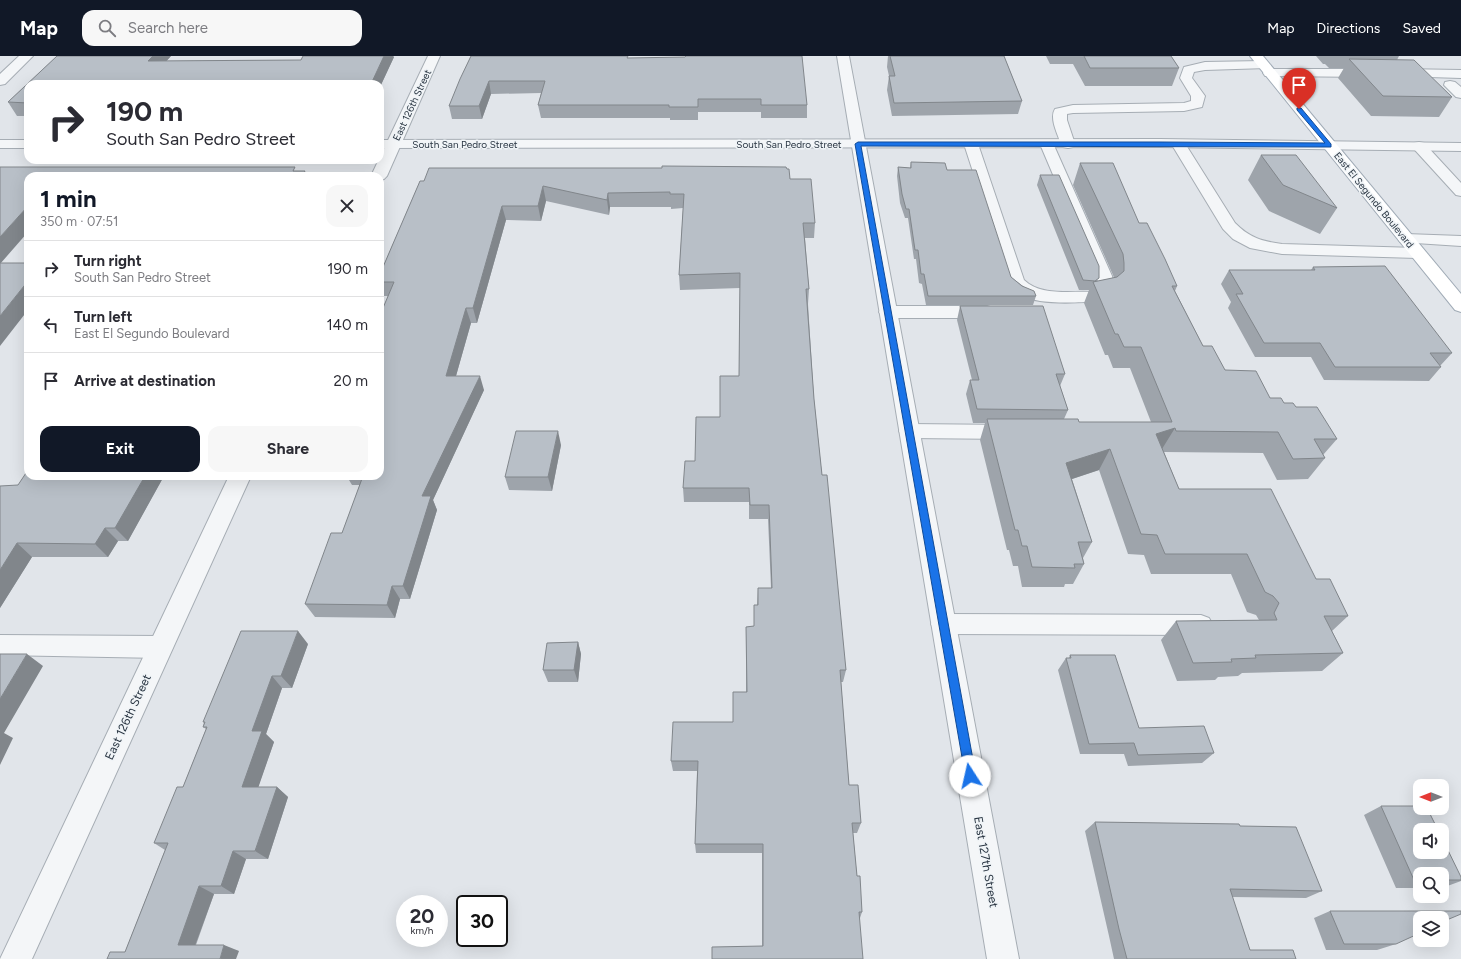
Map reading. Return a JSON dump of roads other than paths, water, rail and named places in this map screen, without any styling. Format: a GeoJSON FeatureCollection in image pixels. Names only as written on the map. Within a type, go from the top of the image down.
{"type":"FeatureCollection","features":[{"type":"Feature","properties":{"kind":"main road","name":"East El Segundo Boulevard"},"geometry":{"type":"LineString","coordinates":[[1263,65],[1461,306]]}},
{"type":"Feature","properties":{"kind":"street"},"geometry":{"type":"LineString","coordinates":[[0,81],[27,56]]}},
{"type":"Feature","properties":{"kind":"street","name":"East 126th Street"},"geometry":{"type":"LineString","coordinates":[[384,156],[387,144],[434,56]]}},
{"type":"Feature","properties":{"kind":"street","name":"East 127th Street"},"geometry":{"type":"LineString","coordinates":[[843,56],[1003,959]]}},
{"type":"Feature","properties":{"kind":"street"},"geometry":{"type":"LineString","coordinates":[[0,144],[24,144]]}},
{"type":"Feature","properties":{"kind":"street","name":"South San Pedro Street"},"geometry":{"type":"LineString","coordinates":[[387,144],[1068,144],[1461,147]]}},
{"type":"Feature","properties":{"kind":"street","name":"East 126th Street"},"geometry":{"type":"LineString","coordinates":[[16,959],[238,480]]}},
{"type":"Feature","properties":{"kind":"lane"},"geometry":{"type":"LineString","coordinates":[[1417,60],[1431,74]]}},
{"type":"Feature","properties":{"kind":"lane"},"geometry":{"type":"LineString","coordinates":[[1068,144],[1060,120],[1060,112],[1073,109],[1184,107],[1197,104],[1198,96],[1186,78],[1188,70],[1205,66],[1263,65],[1431,74],[1461,74]]}},
{"type":"Feature","properties":{"kind":"lane"},"geometry":{"type":"LineString","coordinates":[[1450,85],[1461,94]]}},
{"type":"Feature","properties":{"kind":"lane"},"geometry":{"type":"LineString","coordinates":[[971,144],[1016,282],[1024,290],[1040,296],[1093,297],[1105,292],[1104,276],[1047,144]]}},
{"type":"Feature","properties":{"kind":"lane"},"geometry":{"type":"LineString","coordinates":[[1179,145],[1229,226],[1239,236],[1256,245],[1282,249],[1417,253]]}},
{"type":"Feature","properties":{"kind":"lane"},"geometry":{"type":"LineString","coordinates":[[1419,146],[1461,192]]}},
{"type":"Feature","properties":{"kind":"lane"},"geometry":{"type":"LineString","coordinates":[[1406,239],[1461,241]]}},
{"type":"Feature","properties":{"kind":"lane"},"geometry":{"type":"LineString","coordinates":[[888,312],[1006,312]]}},
{"type":"Feature","properties":{"kind":"lane"},"geometry":{"type":"LineString","coordinates":[[909,431],[1030,432]]}},
{"type":"Feature","properties":{"kind":"lane"},"geometry":{"type":"LineString","coordinates":[[943,624],[1170,626],[1224,624]]}},
{"type":"Feature","properties":{"kind":"lane"},"geometry":{"type":"LineString","coordinates":[[0,645],[161,647]]}}]}
